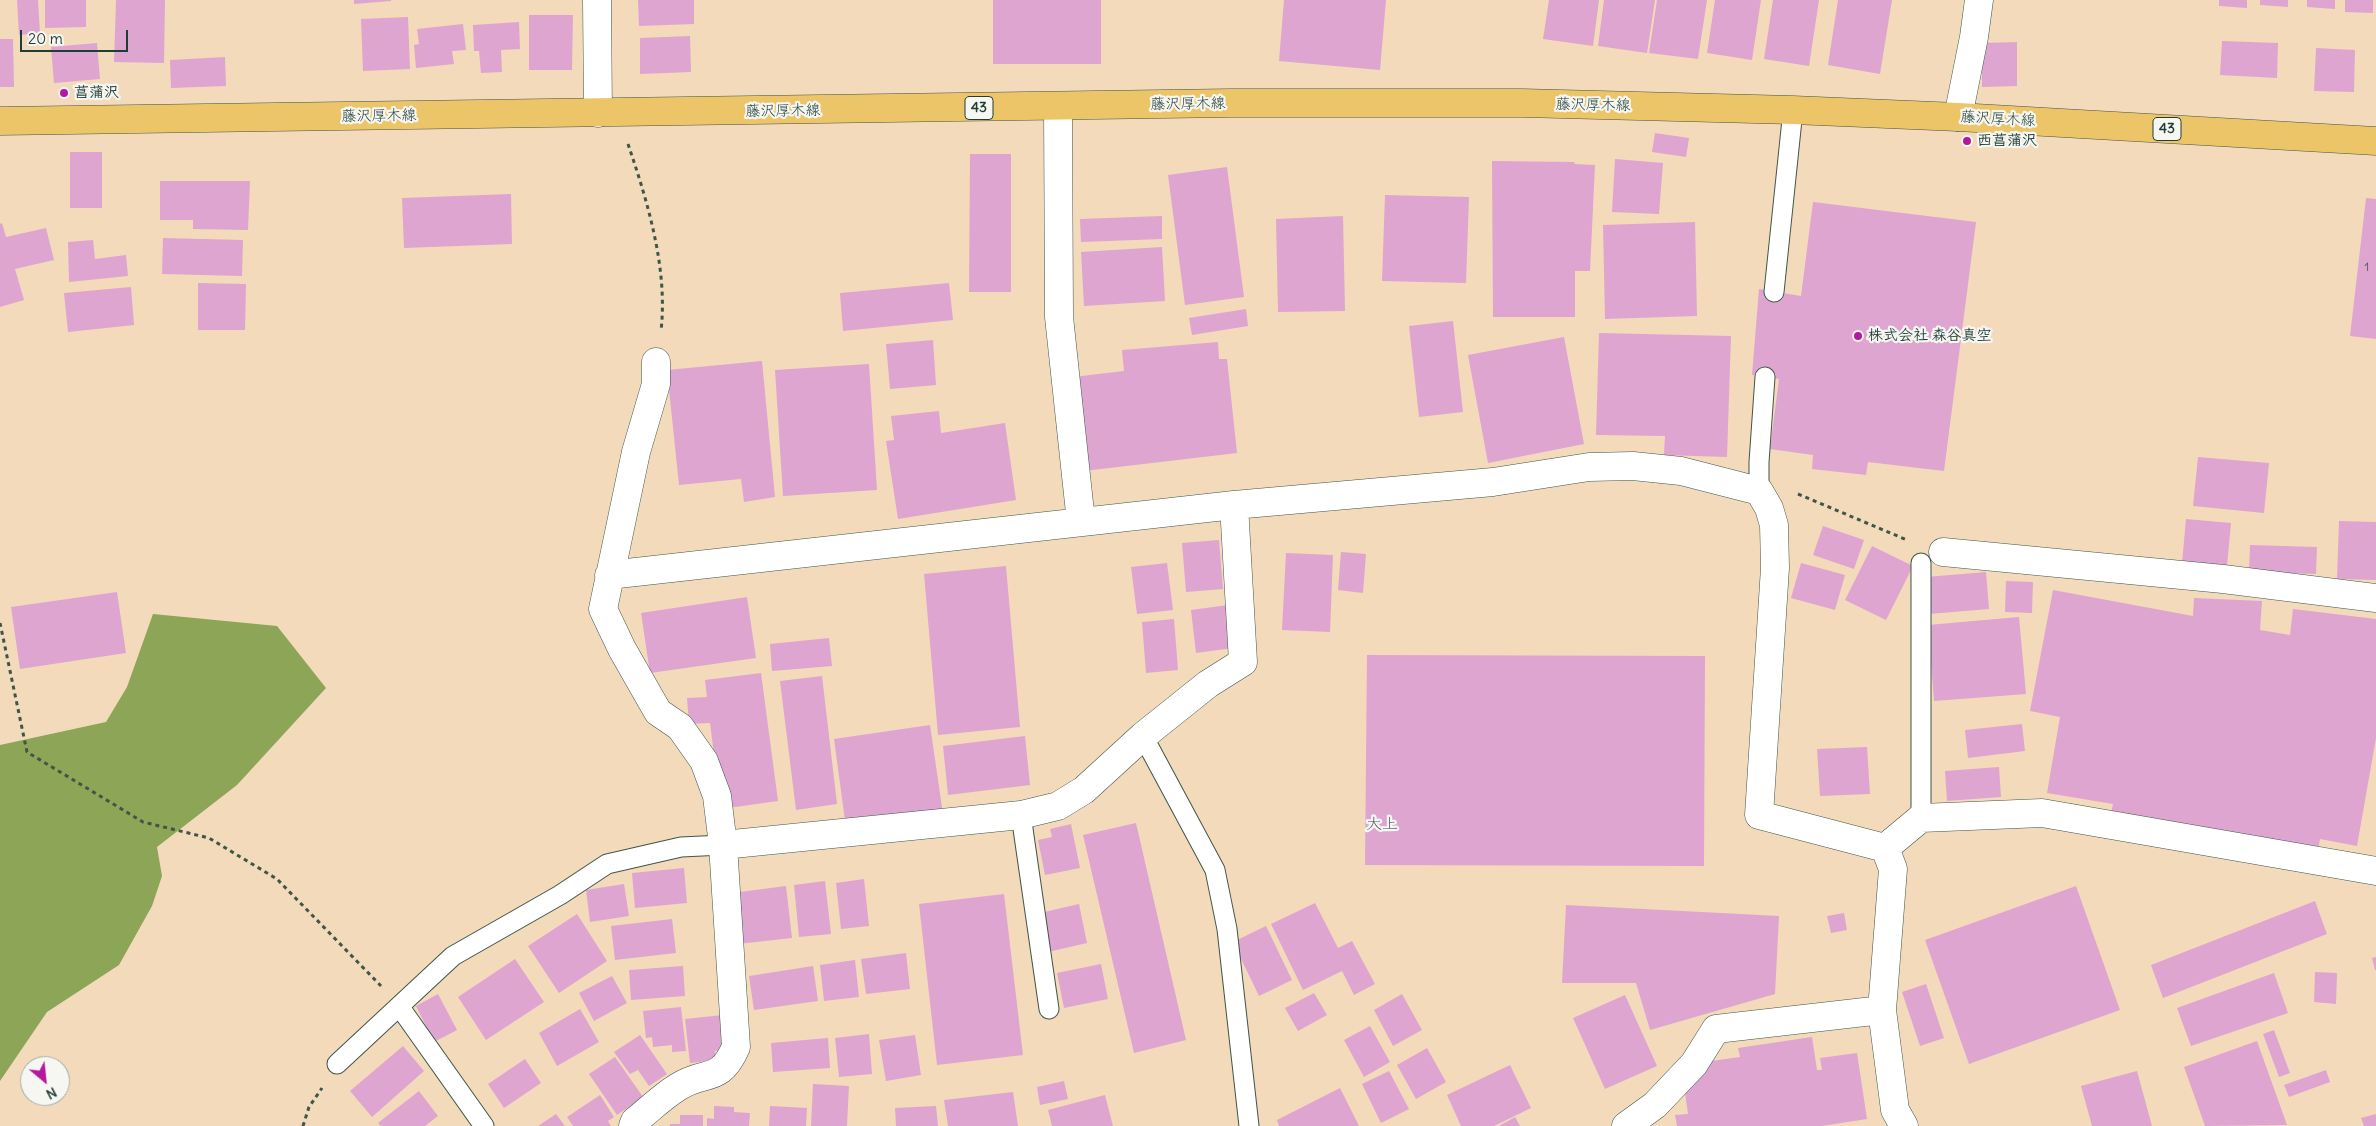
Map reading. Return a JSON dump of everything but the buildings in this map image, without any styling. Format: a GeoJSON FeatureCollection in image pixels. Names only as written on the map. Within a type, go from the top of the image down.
{"type":"FeatureCollection","features":[{"type":"Feature","properties":{"kind":"main road","name":"藤沢厚木線"},"geometry":{"type":"LineString","coordinates":[[0,121],[1231,103],[1522,103],[1792,110],[1958,117],[2376,141]]}},
{"type":"Feature","properties":{"kind":"street"},"geometry":{"type":"LineString","coordinates":[[597,0],[607,113]]}},
{"type":"Feature","properties":{"kind":"street"},"geometry":{"type":"LineString","coordinates":[[1958,117],[1980,0]]}},
{"type":"Feature","properties":{"kind":"street"},"geometry":{"type":"LineString","coordinates":[[1058,107],[1059,317],[1081,522]]}},
{"type":"Feature","properties":{"kind":"street"},"geometry":{"type":"LineString","coordinates":[[633,1126],[635,1121],[680,1086],[714,1074],[729,1064],[736,1047],[723,845],[717,796],[704,761],[680,728],[658,712],[622,649],[603,609],[636,452],[656,384],[656,362]]}},
{"type":"Feature","properties":{"kind":"street"},"geometry":{"type":"LineString","coordinates":[[609,575],[1234,505],[1493,482],[1590,467],[1633,466],[1681,471],[1759,491],[1770,508],[1774,525],[1775,568],[1759,815],[1885,848]]}},
{"type":"Feature","properties":{"kind":"street"},"geometry":{"type":"LineString","coordinates":[[723,845],[1022,815],[1058,806],[1084,790],[1142,736],[1208,684],[1243,662],[1234,505]]}},
{"type":"Feature","properties":{"kind":"street"},"geometry":{"type":"LineString","coordinates":[[1932,557],[2223,579],[2376,598]]}},
{"type":"Feature","properties":{"kind":"street"},"geometry":{"type":"LineString","coordinates":[[1885,848],[1920,818],[2042,813],[2376,871]]}},
{"type":"Feature","properties":{"kind":"street"},"geometry":{"type":"LineString","coordinates":[[1885,848],[1893,869],[1882,1010],[1895,1110],[1904,1126]]}},
{"type":"Feature","properties":{"kind":"street"},"geometry":{"type":"LineString","coordinates":[[1626,1126],[1655,1105],[1694,1064],[1716,1029],[1882,1010]]}},
{"type":"Feature","properties":{"kind":"lane"},"geometry":{"type":"LineString","coordinates":[[1774,292],[1792,110]]}},
{"type":"Feature","properties":{"kind":"lane"},"geometry":{"type":"LineString","coordinates":[[1759,491],[1758,462],[1765,377]]}},
{"type":"Feature","properties":{"kind":"lane"},"geometry":{"type":"LineString","coordinates":[[1920,818],[1932,557]]}},
{"type":"Feature","properties":{"kind":"lane"},"geometry":{"type":"LineString","coordinates":[[1142,736],[1215,870],[1227,929],[1249,1126]]}},
{"type":"Feature","properties":{"kind":"lane"},"geometry":{"type":"LineString","coordinates":[[1022,815],[1049,1008]]}},
{"type":"Feature","properties":{"kind":"lane"},"geometry":{"type":"LineString","coordinates":[[337,1064],[453,956],[560,895],[607,864],[681,847],[723,845]]}},
{"type":"Feature","properties":{"kind":"lane"},"geometry":{"type":"LineString","coordinates":[[399,1006],[484,1126]]}},
{"type":"Feature","properties":{"kind":"path"},"geometry":{"type":"LineString","coordinates":[[607,113],[633,159],[661,270],[661,328],[656,362]]}},
{"type":"Feature","properties":{"kind":"path"},"geometry":{"type":"LineString","coordinates":[[1759,491],[1803,494],[1920,546],[1932,557]]}},
{"type":"Feature","properties":{"kind":"path"},"geometry":{"type":"LineString","coordinates":[[0,623],[27,752],[143,822],[209,838],[277,879],[354,956],[399,1006]]}},
{"type":"Feature","properties":{"kind":"path"},"geometry":{"type":"LineString","coordinates":[[303,1126],[309,1108],[337,1064]]}},
{"type":"Feature","properties":{"kind":"green space"},"geometry":{"type":"Polygon","coordinates":[[[153,614],[277,626],[326,688],[237,785],[157,847],[162,876],[152,906],[119,965],[47,1012],[0,1081],[0,745],[106,722],[127,687],[153,614]]]}},
{"type":"Feature","properties":{"kind":"place","name":"菖蒲沢"},"geometry":{"type":"Point","coordinates":[64,93]}},
{"type":"Feature","properties":{"kind":"place","name":"西菖蒲沢"},"geometry":{"type":"Point","coordinates":[1967,141]}},
{"type":"Feature","properties":{"kind":"place","name":"株式会社 森谷真空"},"geometry":{"type":"Point","coordinates":[1858,336]}},
{"type":"Feature","properties":{"kind":"district","name":"大上"},"geometry":{"type":"Point","coordinates":[1382,824]}}]}
